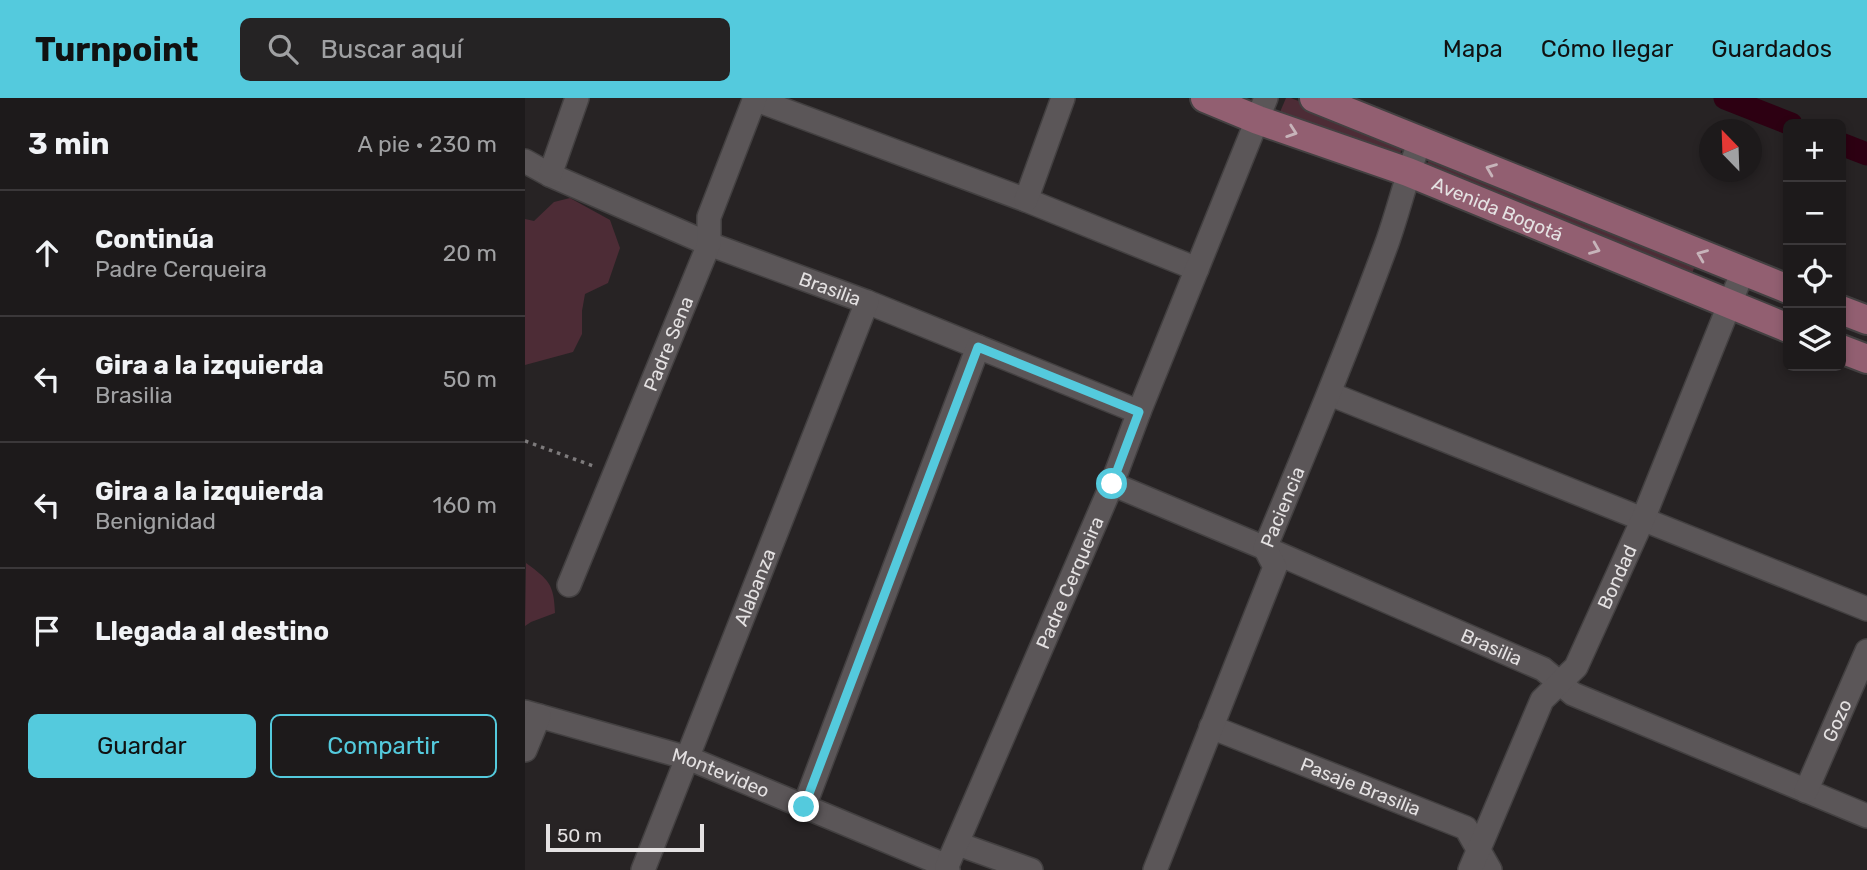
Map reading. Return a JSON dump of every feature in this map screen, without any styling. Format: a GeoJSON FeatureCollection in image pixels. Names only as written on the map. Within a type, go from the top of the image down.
{"type":"FeatureCollection","features":[{"type":"Feature","properties":{"kind":"main road","name":"Avenida Bogotá"},"geometry":{"type":"LineString","coordinates":[[1205,98],[1262,109],[1408,173],[1783,326]]}},
{"type":"Feature","properties":{"kind":"main road","name":"Avenida Bogotá"},"geometry":{"type":"LineString","coordinates":[[1314,98],[1783,287]]}},
{"type":"Feature","properties":{"kind":"main road"},"geometry":{"type":"LineString","coordinates":[[1846,312],[1867,320]]}},
{"type":"Feature","properties":{"kind":"main road"},"geometry":{"type":"LineString","coordinates":[[1846,351],[1867,359]]}},
{"type":"Feature","properties":{"kind":"street"},"geometry":{"type":"LineString","coordinates":[[550,175],[577,98]]}},
{"type":"Feature","properties":{"kind":"street"},"geometry":{"type":"LineString","coordinates":[[754,98],[1026,200],[1197,269]]}},
{"type":"Feature","properties":{"kind":"street","name":"Padre Sena"},"geometry":{"type":"LineString","coordinates":[[569,585],[709,244],[709,217],[754,98]]}},
{"type":"Feature","properties":{"kind":"street"},"geometry":{"type":"LineString","coordinates":[[1026,200],[1063,98]]}},
{"type":"Feature","properties":{"kind":"street","name":"Padre Cerqueira"},"geometry":{"type":"LineString","coordinates":[[947,868],[1112,484],[1262,109]]}},
{"type":"Feature","properties":{"kind":"street","name":"Paciencia"},"geometry":{"type":"LineString","coordinates":[[1155,870],[1275,567],[1265,548],[1330,394],[1388,239],[1420,141]]}},
{"type":"Feature","properties":{"kind":"street","name":"Brasilia"},"geometry":{"type":"LineString","coordinates":[[525,161],[550,175],[709,244],[867,302],[1139,412]]}},
{"type":"Feature","properties":{"kind":"street","name":"Bondad"},"geometry":{"type":"LineString","coordinates":[[1470,870],[1542,699],[1576,667],[1643,519],[1743,271]]}},
{"type":"Feature","properties":{"kind":"street","name":"Alabanza"},"geometry":{"type":"LineString","coordinates":[[643,870],[867,302]]}},
{"type":"Feature","properties":{"kind":"street"},"geometry":{"type":"LineString","coordinates":[[804,807],[978,347]]}},
{"type":"Feature","properties":{"kind":"street"},"geometry":{"type":"LineString","coordinates":[[1330,394],[1867,609]]}},
{"type":"Feature","properties":{"kind":"street","name":"Brasilia"},"geometry":{"type":"LineString","coordinates":[[1112,484],[1543,669],[1573,694],[1867,816]]}},
{"type":"Feature","properties":{"kind":"street","name":"Gozo"},"geometry":{"type":"LineString","coordinates":[[1806,791],[1867,651]]}},
{"type":"Feature","properties":{"kind":"street"},"geometry":{"type":"LineString","coordinates":[[525,750],[532,714]]}},
{"type":"Feature","properties":{"kind":"street","name":"Montevideo"},"geometry":{"type":"LineString","coordinates":[[532,714],[688,758],[947,868]]}},
{"type":"Feature","properties":{"kind":"street","name":"Pasaje Brasilia"},"geometry":{"type":"LineString","coordinates":[[1211,727],[1467,828],[1490,870]]}},
{"type":"Feature","properties":{"kind":"street"},"geometry":{"type":"LineString","coordinates":[[958,844],[1031,870]]}},
{"type":"Feature","properties":{"kind":"path"},"geometry":{"type":"LineString","coordinates":[[525,441],[614,474]]}},
{"type":"Feature","properties":{"kind":"shaded area"},"geometry":{"type":"Polygon","coordinates":[[[1286,98],[1404,143],[1398,159],[1280,112],[1286,98]]]}},
{"type":"Feature","properties":{"kind":"shaded area"},"geometry":{"type":"Polygon","coordinates":[[[1431,155],[1696,263],[1690,279],[1424,171],[1431,155]]]}},
{"type":"Feature","properties":{"kind":"shaded area"},"geometry":{"type":"Polygon","coordinates":[[[570,198],[610,220],[620,248],[608,283],[585,294],[582,334],[573,352],[525,365],[525,219],[534,221],[554,202],[570,198]]]}},
{"type":"Feature","properties":{"kind":"shaded area"},"geometry":{"type":"Polygon","coordinates":[[[526,563],[549,584],[555,613],[525,626],[526,563]]]}},
{"type":"Feature","properties":{"kind":"waterway"},"geometry":{"type":"LineString","coordinates":[[1725,98],[1783,121]]}},
{"type":"Feature","properties":{"kind":"waterway"},"geometry":{"type":"LineString","coordinates":[[1846,146],[1867,154]]}},
{"type":"Feature","properties":{"kind":"route"},"geometry":{"type":"LineString","coordinates":[[804,807],[978,347],[1139,412],[1112,484]]}}]}
